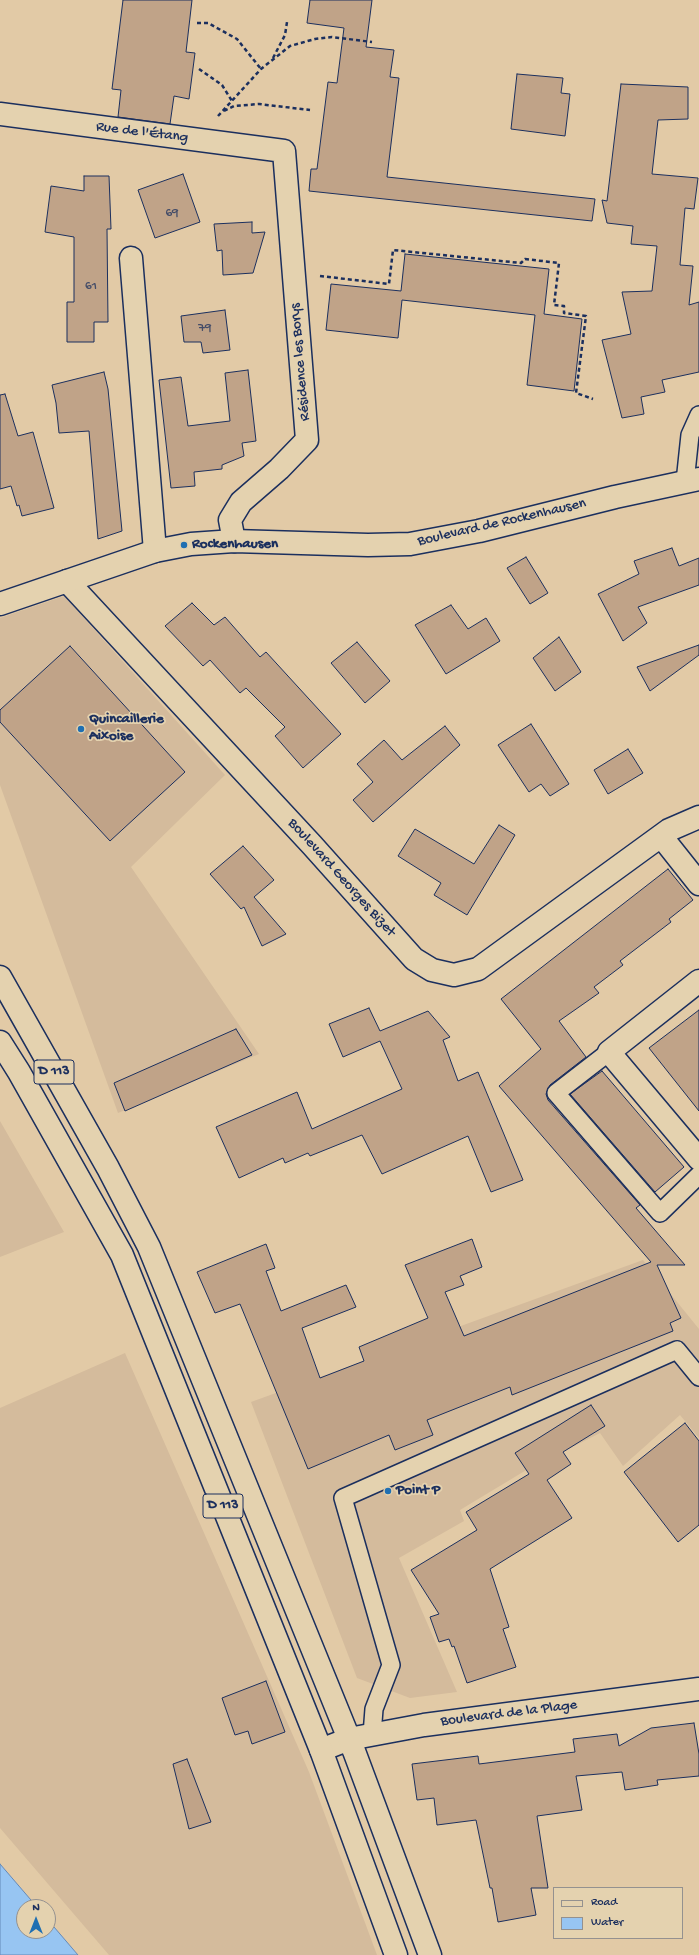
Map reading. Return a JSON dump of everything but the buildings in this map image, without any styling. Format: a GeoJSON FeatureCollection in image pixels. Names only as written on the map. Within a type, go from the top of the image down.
{"type":"FeatureCollection","features":[{"type":"Feature","properties":{"kind":"street","name":"Rue de l'Étang"},"geometry":{"type":"LineString","coordinates":[[0,114],[284,151]]}},
{"type":"Feature","properties":{"kind":"street","name":"Résidence les Borys"},"geometry":{"type":"LineString","coordinates":[[234,541],[230,520],[242,502],[279,469],[307,440],[284,151]]}},
{"type":"Feature","properties":{"kind":"street"},"geometry":{"type":"LineString","coordinates":[[131,258],[155,551]]}},
{"type":"Feature","properties":{"kind":"street","name":"Boulevard de Rockenhausen"},"geometry":{"type":"LineString","coordinates":[[0,604],[155,551],[191,544],[234,541],[368,545],[410,544],[479,531],[615,497],[692,481]]}},
{"type":"Feature","properties":{"kind":"street","name":"Boulevard Georges Bizet"},"geometry":{"type":"LineString","coordinates":[[67,581],[312,845],[414,959],[432,970],[454,975],[478,969],[669,830],[699,816]]}},
{"type":"Feature","properties":{"kind":"street"},"geometry":{"type":"LineString","coordinates":[[661,836],[699,884]]}},
{"type":"Feature","properties":{"kind":"street","name":"D 113"},"geometry":{"type":"LineString","coordinates":[[0,977],[90,1135],[149,1247],[349,1739],[430,1955]]}},
{"type":"Feature","properties":{"kind":"street"},"geometry":{"type":"LineString","coordinates":[[699,981],[609,1052],[699,1159]]}},
{"type":"Feature","properties":{"kind":"street","name":"D 113"},"geometry":{"type":"LineString","coordinates":[[0,1042],[19,1072],[122,1255],[321,1750],[396,1955]]}},
{"type":"Feature","properties":{"kind":"street","name":"Boulevard de la Plage"},"geometry":{"type":"LineString","coordinates":[[321,1750],[349,1739],[424,1725],[699,1689]]}},
{"type":"Feature","properties":{"kind":"lane"},"geometry":{"type":"LineString","coordinates":[[692,481],[690,435],[699,414]]}},
{"type":"Feature","properties":{"kind":"lane"},"geometry":{"type":"LineString","coordinates":[[609,1052],[556,1093],[660,1213],[699,1175]]}},
{"type":"Feature","properties":{"kind":"lane"},"geometry":{"type":"LineString","coordinates":[[372,1735],[374,1709],[391,1665],[343,1498],[677,1350],[699,1377]]}},
{"type":"Feature","properties":{"kind":"path"},"geometry":{"type":"LineString","coordinates":[[272,61],[285,35],[287,22]]}},
{"type":"Feature","properties":{"kind":"path"},"geometry":{"type":"LineString","coordinates":[[197,23],[208,23],[237,39],[261,69]]}},
{"type":"Feature","properties":{"kind":"path"},"geometry":{"type":"LineString","coordinates":[[201,141],[206,129],[261,69],[290,46],[315,39],[332,37],[372,42]]}},
{"type":"Feature","properties":{"kind":"path"},"geometry":{"type":"LineString","coordinates":[[199,69],[222,85],[232,101]]}},
{"type":"Feature","properties":{"kind":"path"},"geometry":{"type":"LineString","coordinates":[[222,112],[234,106],[259,104],[310,110]]}},
{"type":"Feature","properties":{"kind":"path"},"geometry":{"type":"LineString","coordinates":[[294,273],[389,284],[393,250],[521,263],[525,259],[558,263],[554,305],[564,306],[564,313],[586,316],[576,393],[594,399]]}},
{"type":"Feature","properties":{"kind":"shaded area"},"geometry":{"type":"Polygon","coordinates":[[[64,596],[225,775],[131,867],[259,1054],[118,1113],[0,785],[0,618],[64,596]]]}},
{"type":"Feature","properties":{"kind":"shaded area"},"geometry":{"type":"Polygon","coordinates":[[[0,1121],[64,1232],[0,1257],[0,1121]]]}},
{"type":"Feature","properties":{"kind":"shaded area","name":"Point P"},"geometry":{"type":"Polygon","coordinates":[[[643,1260],[699,1329],[699,1438],[680,1415],[623,1466],[600,1433],[523,1472],[460,1510],[464,1521],[399,1558],[457,1692],[410,1698],[357,1678],[251,1402],[643,1260]]]}},
{"type":"Feature","properties":{"kind":"shaded area"},"geometry":{"type":"Polygon","coordinates":[[[125,1353],[309,1772],[377,1955],[109,1955],[0,1828],[0,1408],[125,1353]]]}},
{"type":"Feature","properties":{"kind":"water"},"geometry":{"type":"Polygon","coordinates":[[[0,1864],[30,1899],[16,1899],[16,1939],[56,1939],[56,1929],[78,1955],[0,1955],[0,1864]]]}},
{"type":"Feature","properties":{"kind":"place","name":"Rockenhausen"},"geometry":{"type":"Point","coordinates":[184,545]}},
{"type":"Feature","properties":{"kind":"place","name":"Quincaillerie Aixoise"},"geometry":{"type":"Point","coordinates":[81,729]}},
{"type":"Feature","properties":{"kind":"place","name":"Point P"},"geometry":{"type":"Point","coordinates":[388,1491]}}]}
